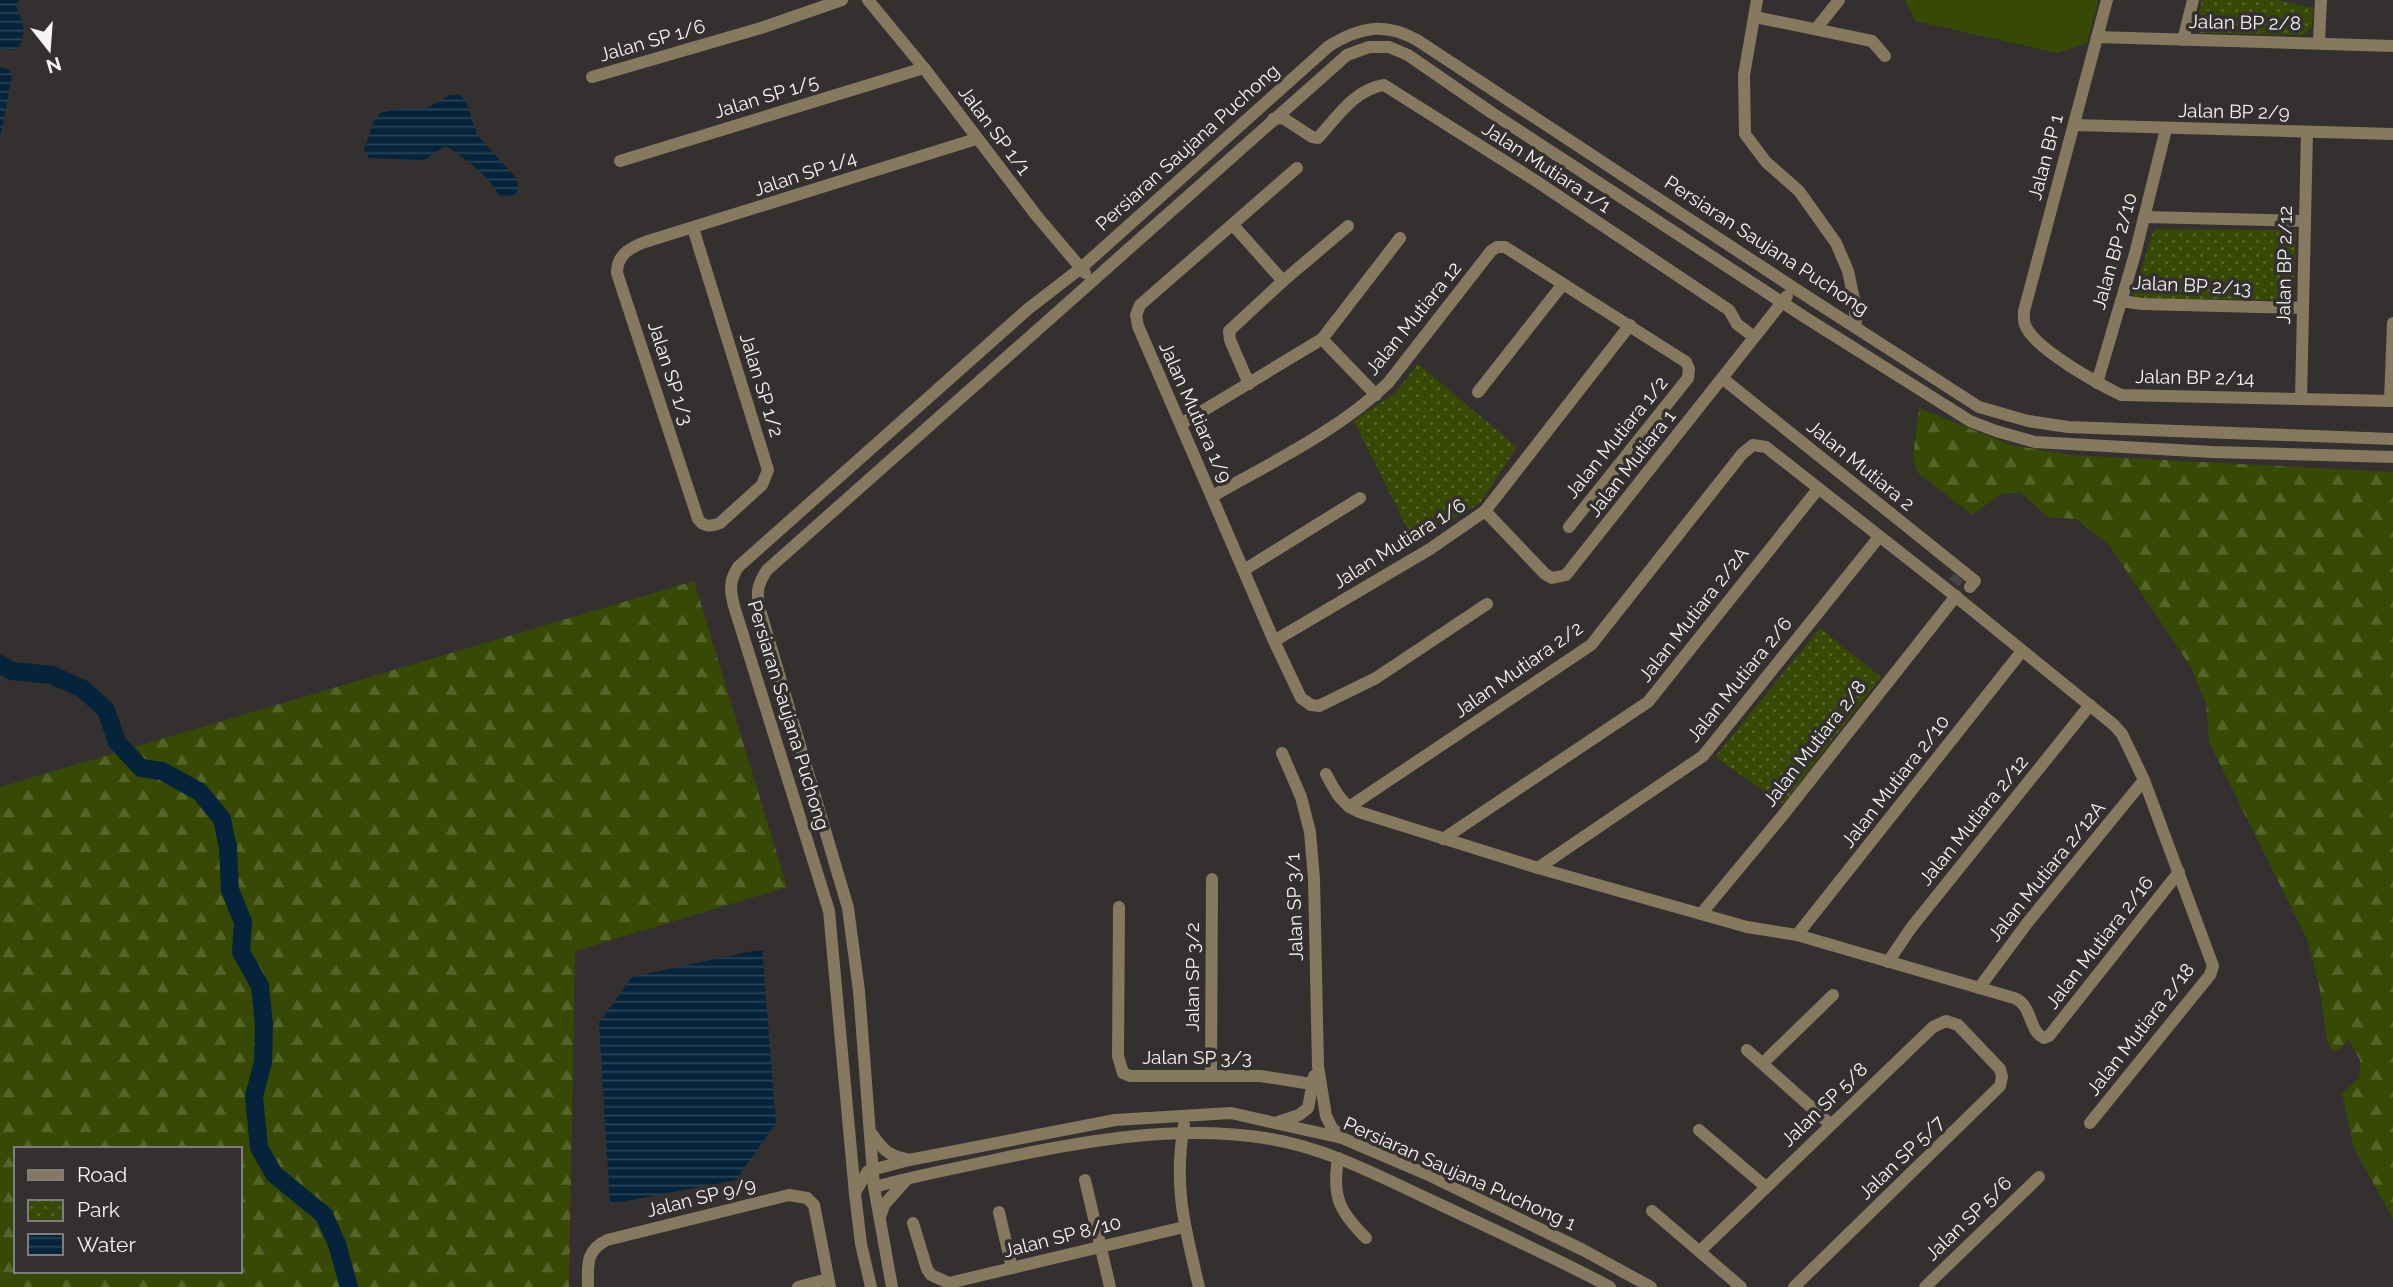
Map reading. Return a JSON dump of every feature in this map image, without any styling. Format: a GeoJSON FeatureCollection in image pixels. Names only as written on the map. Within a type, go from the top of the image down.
{"type":"FeatureCollection","features":[{"type":"Feature","properties":{"kind":"street","name":"Jalan SP 1/6"},"geometry":{"type":"LineString","coordinates":[[592,77],[761,28],[842,0]]}},
{"type":"Feature","properties":{"kind":"street","name":"Jalan SP 1/1"},"geometry":{"type":"LineString","coordinates":[[868,0],[1093,281]]}},
{"type":"Feature","properties":{"kind":"street"},"geometry":{"type":"LineString","coordinates":[[1757,0],[1744,75],[1745,134],[1766,162],[1799,191],[1836,243],[1848,271],[1857,327]]}},
{"type":"Feature","properties":{"kind":"street"},"geometry":{"type":"LineString","coordinates":[[1816,29],[1839,0]]}},
{"type":"Feature","properties":{"kind":"street","name":"Jalan BP 1"},"geometry":{"type":"LineString","coordinates":[[2024,324],[2024,311],[2107,0]]}},
{"type":"Feature","properties":{"kind":"street"},"geometry":{"type":"LineString","coordinates":[[2183,40],[2193,0]]}},
{"type":"Feature","properties":{"kind":"street"},"geometry":{"type":"LineString","coordinates":[[2319,43],[2321,0]]}},
{"type":"Feature","properties":{"kind":"street"},"geometry":{"type":"LineString","coordinates":[[1755,17],[1872,41],[1885,56]]}},
{"type":"Feature","properties":{"kind":"street","name":"Persiaran Saujana Puchong"},"geometry":{"type":"LineString","coordinates":[[872,1287],[861,1244],[855,1194],[829,911],[734,606],[730,579],[738,567],[1028,309],[1081,268],[1329,46],[1347,35],[1386,28],[1417,40],[1979,407],[2028,421],[2113,429],[2393,439]]}},
{"type":"Feature","properties":{"kind":"street","name":"Jalan BP 2/8"},"geometry":{"type":"LineString","coordinates":[[2097,37],[2393,46]]}},
{"type":"Feature","properties":{"kind":"street","name":"Persiaran Saujana Puchong"},"geometry":{"type":"LineString","coordinates":[[892,1287],[874,1187],[856,957],[841,881],[756,597],[757,584],[767,570],[1347,55],[1369,47],[1389,47],[1408,55],[1492,113],[1782,302],[1970,421],[1996,431],[2035,442],[2212,452],[2393,457]]}},
{"type":"Feature","properties":{"kind":"street","name":"Jalan SP 1/5"},"geometry":{"type":"LineString","coordinates":[[620,161],[924,68]]}},
{"type":"Feature","properties":{"kind":"street","name":"Jalan Mutiara 1/1"},"geometry":{"type":"LineString","coordinates":[[1300,129],[1318,138],[1358,95],[1370,87],[1384,85],[1729,310],[1737,324],[1754,338]]}},
{"type":"Feature","properties":{"kind":"street"},"geometry":{"type":"LineString","coordinates":[[1298,96],[1300,129]]}},
{"type":"Feature","properties":{"kind":"street"},"geometry":{"type":"LineString","coordinates":[[1273,119],[1283,118],[1300,129]]}},
{"type":"Feature","properties":{"kind":"street","name":"Jalan BP 2/9"},"geometry":{"type":"LineString","coordinates":[[2074,125],[2393,134]]}},
{"type":"Feature","properties":{"kind":"street","name":"Jalan BP 2/10"},"geometry":{"type":"LineString","coordinates":[[2097,383],[2166,129]]}},
{"type":"Feature","properties":{"kind":"street","name":"Jalan BP 2/12"},"geometry":{"type":"LineString","coordinates":[[2301,399],[2307,132]]}},
{"type":"Feature","properties":{"kind":"street","name":"Jalan SP 1/4"},"geometry":{"type":"LineString","coordinates":[[645,242],[976,138]]}},
{"type":"Feature","properties":{"kind":"street","name":"Jalan Mutiara 1/9"},"geometry":{"type":"LineString","coordinates":[[1297,168],[1140,305],[1136,315],[1138,326],[1274,642],[1301,698],[1311,705],[1327,704],[1376,678],[1487,604]]}},
{"type":"Feature","properties":{"kind":"street"},"geometry":{"type":"LineString","coordinates":[[2144,217],[2304,221]]}},
{"type":"Feature","properties":{"kind":"street"},"geometry":{"type":"LineString","coordinates":[[1233,225],[1283,281]]}},
{"type":"Feature","properties":{"kind":"street"},"geometry":{"type":"LineString","coordinates":[[1249,384],[1230,340],[1230,331],[1283,281],[1348,226]]}},
{"type":"Feature","properties":{"kind":"street","name":"Jalan SP 1/2"},"geometry":{"type":"LineString","coordinates":[[693,229],[768,470],[762,485],[720,523],[706,525]]}},
{"type":"Feature","properties":{"kind":"street"},"geometry":{"type":"LineString","coordinates":[[1181,424],[1322,339],[1400,238]]}},
{"type":"Feature","properties":{"kind":"street","name":"Jalan SP 1/3"},"geometry":{"type":"LineString","coordinates":[[645,242],[624,253],[617,263],[617,273],[698,519],[706,525]]}},
{"type":"Feature","properties":{"kind":"street","name":"Jalan Mutiara 12"},"geometry":{"type":"LineString","coordinates":[[1213,496],[1343,420],[1376,395],[1491,251],[1497,247],[1504,247],[1563,284]]}},
{"type":"Feature","properties":{"kind":"street"},"geometry":{"type":"LineString","coordinates":[[1478,392],[1563,284],[1630,326]]}},
{"type":"Feature","properties":{"kind":"street","name":"Jalan Mutiara 1"},"geometry":{"type":"LineString","coordinates":[[1485,511],[1545,574],[1552,578],[1566,575],[1794,288]]}},
{"type":"Feature","properties":{"kind":"street","name":"Jalan BP 2/13"},"geometry":{"type":"LineString","coordinates":[[2121,301],[2142,304],[2303,308]]}},
{"type":"Feature","properties":{"kind":"street"},"geometry":{"type":"LineString","coordinates":[[2391,401],[2393,323]]}},
{"type":"Feature","properties":{"kind":"street","name":"Jalan BP 2/14"},"geometry":{"type":"LineString","coordinates":[[2024,324],[2031,336],[2083,376],[2120,395],[2391,401]]}},
{"type":"Feature","properties":{"kind":"street","name":"Jalan Mutiara 1/2"},"geometry":{"type":"LineString","coordinates":[[1569,527],[1688,377],[1686,362],[1630,326]]}},
{"type":"Feature","properties":{"kind":"street","name":"Jalan Mutiara 1/6"},"geometry":{"type":"LineString","coordinates":[[1274,642],[1430,549],[1485,511],[1630,326]]}},
{"type":"Feature","properties":{"kind":"street"},"geometry":{"type":"LineString","coordinates":[[1322,339],[1376,395]]}},
{"type":"Feature","properties":{"kind":"street","name":"Jalan Mutiara 2"},"geometry":{"type":"LineString","coordinates":[[1723,378],[1960,584]]}},
{"type":"Feature","properties":{"kind":"street","name":"Jalan Mutiara 2/2"},"geometry":{"type":"LineString","coordinates":[[1349,807],[1591,645],[1742,454],[1753,445],[1766,447],[1818,489]]}},
{"type":"Feature","properties":{"kind":"street"},"geometry":{"type":"LineString","coordinates":[[1818,489],[1879,537],[1960,584],[2022,652],[2114,724],[2122,734],[2144,780],[2179,872]]}},
{"type":"Feature","properties":{"kind":"street","name":"Jalan Mutiara 2/2A"},"geometry":{"type":"LineString","coordinates":[[1443,839],[1648,702],[1818,489]]}},
{"type":"Feature","properties":{"kind":"street"},"geometry":{"type":"LineString","coordinates":[[1244,570],[1360,498]]}},
{"type":"Feature","properties":{"kind":"street","name":"Jalan Mutiara 2/6"},"geometry":{"type":"LineString","coordinates":[[1538,868],[1703,756],[1879,537]]}},
{"type":"Feature","properties":{"kind":"street","name":"Jalan Mutiara 2/8"},"geometry":{"type":"LineString","coordinates":[[1701,914],[1783,815],[1960,584]]}},
{"type":"Feature","properties":{"kind":"street","name":"Jalan Mutiara 2/10"},"geometry":{"type":"LineString","coordinates":[[1797,936],[2022,652]]}},
{"type":"Feature","properties":{"kind":"street","name":"Jalan Mutiara 2/12"},"geometry":{"type":"LineString","coordinates":[[1888,962],[1910,928],[2090,705]]}},
{"type":"Feature","properties":{"kind":"street","name":"Jalan SP 3/1"},"geometry":{"type":"LineString","coordinates":[[1282,753],[1301,797],[1310,832],[1318,1066],[1326,1116],[1332,1128],[1342,1138]]}},
{"type":"Feature","properties":{"kind":"street"},"geometry":{"type":"LineString","coordinates":[[1326,774],[1338,797],[1349,807],[1443,839],[1747,927],[1797,936],[1979,988]]}},
{"type":"Feature","properties":{"kind":"street","name":"Jalan Mutiara 2/12A"},"geometry":{"type":"LineString","coordinates":[[1979,988],[2028,922],[2144,780]]}},
{"type":"Feature","properties":{"kind":"street","name":"Jalan Mutiara 2/18"},"geometry":{"type":"LineString","coordinates":[[2091,1123],[2210,975],[2213,966],[2211,958],[2179,872]]}},
{"type":"Feature","properties":{"kind":"street","name":"Jalan Mutiara 2/16"},"geometry":{"type":"LineString","coordinates":[[1979,988],[2020,1000],[2040,1037],[2049,1036],[2179,872]]}},
{"type":"Feature","properties":{"kind":"street"},"geometry":{"type":"LineString","coordinates":[[818,873],[831,880],[841,881],[829,911]]}},
{"type":"Feature","properties":{"kind":"street","name":"Jalan SP 3/2"},"geometry":{"type":"LineString","coordinates":[[1211,1076],[1212,879]]}},
{"type":"Feature","properties":{"kind":"street","name":"Jalan SP 3/3"},"geometry":{"type":"LineString","coordinates":[[1119,907],[1118,1056],[1123,1073],[1130,1076],[1260,1076],[1312,1084]]}},
{"type":"Feature","properties":{"kind":"street"},"geometry":{"type":"LineString","coordinates":[[1763,1063],[1833,995]]}},
{"type":"Feature","properties":{"kind":"street","name":"Jalan SP 5/8"},"geometry":{"type":"LineString","coordinates":[[1700,1251],[1933,1027],[1946,1021],[1958,1025],[1980,1049]]}},
{"type":"Feature","properties":{"kind":"street","name":"Jalan SP 5/7"},"geometry":{"type":"LineString","coordinates":[[1794,1287],[2000,1086],[2000,1069],[1980,1049]]}},
{"type":"Feature","properties":{"kind":"street"},"geometry":{"type":"LineString","coordinates":[[1747,1050],[1830,1124]]}},
{"type":"Feature","properties":{"kind":"street","name":"Jalan SP 3/1"},"geometry":{"type":"LineString","coordinates":[[1278,1122],[1299,1115],[1308,1108],[1318,1066]]}},
{"type":"Feature","properties":{"kind":"street","name":"Persiaran Saujana Puchong 1"},"geometry":{"type":"LineString","coordinates":[[873,1169],[1115,1120],[1231,1113],[1342,1138],[1443,1182],[1583,1250],[1651,1287]]}},
{"type":"Feature","properties":{"kind":"street"},"geometry":{"type":"LineString","coordinates":[[1185,1115],[1178,1169],[1184,1227],[1199,1287]]}},
{"type":"Feature","properties":{"kind":"street"},"geometry":{"type":"LineString","coordinates":[[870,1130],[879,1146],[894,1157],[909,1160]]}},
{"type":"Feature","properties":{"kind":"street"},"geometry":{"type":"LineString","coordinates":[[1699,1130],[1766,1187]]}},
{"type":"Feature","properties":{"kind":"street","name":"Persiaran Saujana Puchong 1"},"geometry":{"type":"LineString","coordinates":[[874,1187],[1052,1148],[1117,1137],[1182,1133],[1272,1139],[1308,1147],[1338,1158],[1575,1268],[1610,1287]]}},
{"type":"Feature","properties":{"kind":"street"},"geometry":{"type":"LineString","coordinates":[[851,1156],[862,1178],[874,1187]]}},
{"type":"Feature","properties":{"kind":"street"},"geometry":{"type":"LineString","coordinates":[[1338,1158],[1335,1185],[1338,1198],[1352,1224],[1366,1238]]}},
{"type":"Feature","properties":{"kind":"street"},"geometry":{"type":"LineString","coordinates":[[855,1194],[862,1178],[873,1169]]}},
{"type":"Feature","properties":{"kind":"street","name":"Jalan SP 5/6"},"geometry":{"type":"LineString","coordinates":[[1925,1287],[2039,1177]]}},
{"type":"Feature","properties":{"kind":"street"},"geometry":{"type":"LineString","coordinates":[[879,1219],[884,1205],[907,1178]]}},
{"type":"Feature","properties":{"kind":"street"},"geometry":{"type":"LineString","coordinates":[[1085,1180],[1110,1287]]}},
{"type":"Feature","properties":{"kind":"street","name":"Jalan SP 9/9"},"geometry":{"type":"LineString","coordinates":[[588,1287],[590,1254],[596,1246],[789,1195],[807,1198],[814,1205],[829,1283]]}},
{"type":"Feature","properties":{"kind":"street"},"geometry":{"type":"LineString","coordinates":[[1652,1211],[1741,1287]]}},
{"type":"Feature","properties":{"kind":"street"},"geometry":{"type":"LineString","coordinates":[[999,1212],[1012,1268]]}},
{"type":"Feature","properties":{"kind":"street","name":"Jalan SP 8/10"},"geometry":{"type":"LineString","coordinates":[[913,1223],[927,1269],[939,1280],[949,1283],[1184,1227]]}},
{"type":"Feature","properties":{"kind":"street"},"geometry":{"type":"LineString","coordinates":[[798,1287],[829,1283]]}},
{"type":"Feature","properties":{"kind":"green space"},"geometry":{"type":"Polygon","coordinates":[[[1905,0],[2098,0],[2087,43],[2058,53],[1915,21],[1905,0]]]}},
{"type":"Feature","properties":{"kind":"green space"},"geometry":{"type":"Polygon","coordinates":[[[2202,0],[2277,0],[2313,8],[2312,26],[2303,35],[2200,33],[2195,25],[2202,0]]]}},
{"type":"Feature","properties":{"kind":"green space"},"geometry":{"type":"Polygon","coordinates":[[[2154,229],[2296,230],[2294,300],[2141,299],[2133,296],[2154,229]]]}},
{"type":"Feature","properties":{"kind":"green space"},"geometry":{"type":"Polygon","coordinates":[[[1418,364],[1517,447],[1480,503],[1415,544],[1354,421],[1394,394],[1418,364]]]}},
{"type":"Feature","properties":{"kind":"green space"},"geometry":{"type":"Polygon","coordinates":[[[1919,408],[2011,445],[2071,455],[2393,472],[2393,1219],[2354,1148],[2342,1094],[2359,1078],[2360,1060],[2349,1040],[2340,1050],[2332,1051],[2327,1040],[2319,985],[2307,939],[2209,742],[2206,703],[2189,664],[2109,545],[2076,519],[2048,517],[2020,492],[2001,494],[1972,515],[1917,472],[1913,457],[1919,408]]]}},
{"type":"Feature","properties":{"kind":"green space"},"geometry":{"type":"Polygon","coordinates":[[[694,581],[787,887],[575,951],[569,1287],[0,1287],[0,787],[694,581]]]}},
{"type":"Feature","properties":{"kind":"green space"},"geometry":{"type":"Polygon","coordinates":[[[1820,628],[1881,677],[1783,804],[1715,757],[1820,628]]]}},
{"type":"Feature","properties":{"kind":"water"},"geometry":{"type":"Polygon","coordinates":[[[0,0],[19,0],[16,7],[23,28],[18,50],[0,49],[0,0]]]}},
{"type":"Feature","properties":{"kind":"water"},"geometry":{"type":"Polygon","coordinates":[[[0,67],[9,70],[12,76],[0,139],[0,67]]]}},
{"type":"Feature","properties":{"kind":"water"},"geometry":{"type":"Polygon","coordinates":[[[450,95],[459,95],[466,101],[477,135],[516,178],[519,188],[513,195],[499,195],[482,174],[446,146],[423,160],[369,158],[364,150],[373,123],[380,113],[427,108],[450,95]]]}},
{"type":"Feature","properties":{"kind":"water"},"geometry":{"type":"Polygon","coordinates":[[[762,949],[776,1123],[736,1180],[610,1204],[599,1023],[632,977],[762,949]]]}},
{"type":"Feature","properties":{"kind":"waterway"},"geometry":{"type":"LineString","coordinates":[[0,664],[12,671],[52,675],[83,689],[106,710],[117,742],[141,768],[162,771],[200,792],[222,819],[228,848],[230,890],[243,922],[241,952],[260,986],[264,1025],[263,1062],[254,1096],[259,1148],[274,1174],[324,1215],[337,1244],[349,1287]]}},
{"type":"Feature","properties":{"kind":"tunnel"},"geometry":{"type":"LineString","coordinates":[[1954,583],[1959,577]]}}]}
